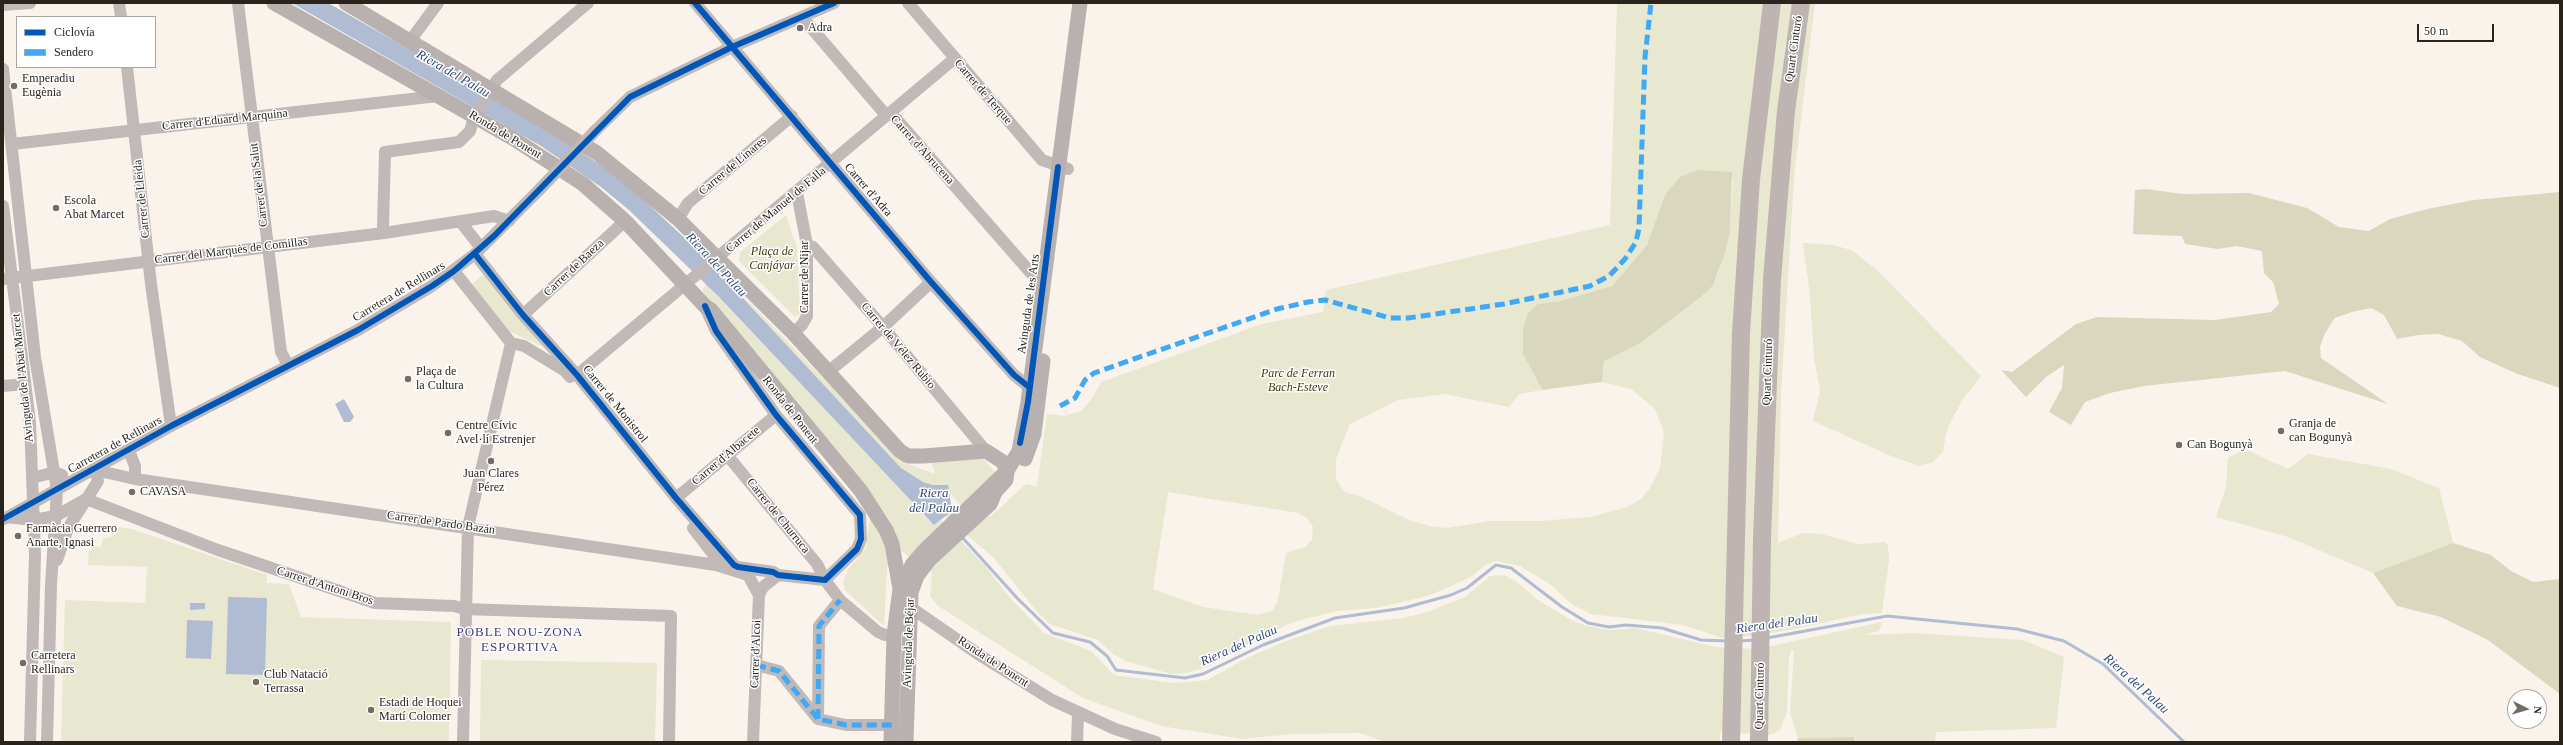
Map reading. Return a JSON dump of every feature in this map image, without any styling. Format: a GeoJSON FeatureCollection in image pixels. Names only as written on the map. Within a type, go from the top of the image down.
{"type":"FeatureCollection","features":[{"type":"Feature","properties":{"kind":"highway"},"geometry":{"type":"LineString","coordinates":[[1731,740],[1740,334],[1751,179],[1772,3]]}},
{"type":"Feature","properties":{"kind":"highway","name":"Quart Cinturó"},"geometry":{"type":"LineString","coordinates":[[1759,738],[1762,540],[1775,235],[1786,111],[1800,3]]}},
{"type":"Feature","properties":{"kind":"main road","name":"Ronda de Ponent"},"geometry":{"type":"LineString","coordinates":[[274,3],[514,139],[583,184],[625,221],[705,306],[712,310],[769,377],[879,516],[892,544],[900,589]]}},
{"type":"Feature","properties":{"kind":"main road"},"geometry":{"type":"LineString","coordinates":[[346,3],[597,153],[678,219],[716,259],[793,333],[900,451],[908,456],[998,460]]}},
{"type":"Feature","properties":{"kind":"main road","name":"Avinguda de les Arts"},"geometry":{"type":"LineString","coordinates":[[981,508],[1011,480],[1023,463],[1034,434],[1080,3]]}},
{"type":"Feature","properties":{"kind":"main road","name":"Avinguda de les Arts"},"geometry":{"type":"LineString","coordinates":[[981,508],[998,460],[1015,460],[1020,443],[1043,283],[1089,3]]}},
{"type":"Feature","properties":{"kind":"main road"},"geometry":{"type":"LineString","coordinates":[[926,555],[981,508]]}},
{"type":"Feature","properties":{"kind":"main road","name":"Avinguda de Béjar"},"geometry":{"type":"LineString","coordinates":[[891,742],[891,640],[900,589],[912,565],[926,555]]}},
{"type":"Feature","properties":{"kind":"main road","name":"Avinguda de Béjar"},"geometry":{"type":"LineString","coordinates":[[906,742],[911,592],[926,555]]}},
{"type":"Feature","properties":{"kind":"main road","name":"Avinguda de Béjar"},"geometry":{"type":"LineString","coordinates":[[891,640],[902,657],[901,682],[907,707]]}},
{"type":"Feature","properties":{"kind":"street"},"geometry":{"type":"LineString","coordinates":[[3,5],[30,3]]}},
{"type":"Feature","properties":{"kind":"street"},"geometry":{"type":"LineString","coordinates":[[119,3],[121,16]]}},
{"type":"Feature","properties":{"kind":"street","name":"Carrer de la Salut"},"geometry":{"type":"LineString","coordinates":[[238,3],[281,352],[288,364]]}},
{"type":"Feature","properties":{"kind":"street"},"geometry":{"type":"LineString","coordinates":[[410,40],[438,3]]}},
{"type":"Feature","properties":{"kind":"street"},"geometry":{"type":"LineString","coordinates":[[384,233],[385,152],[459,142],[470,131],[474,117],[496,80],[588,3]]}},
{"type":"Feature","properties":{"kind":"street","name":"Carrer d'Adra"},"geometry":{"type":"LineString","coordinates":[[695,3],[931,282],[1014,375],[1029,387]]}},
{"type":"Feature","properties":{"kind":"street","name":"Carretera de Rellinars"},"geometry":{"type":"LineString","coordinates":[[4,518],[57,490],[72,480],[96,475],[128,451],[171,426],[288,364],[358,330],[454,271],[478,251],[509,221],[595,131],[630,97],[732,47],[834,3]]}},
{"type":"Feature","properties":{"kind":"street","name":"Carrer de Terque"},"geometry":{"type":"LineString","coordinates":[[908,3],[954,59],[1042,160],[1063,168]]}},
{"type":"Feature","properties":{"kind":"street","name":"Carrer d'Abrucena"},"geometry":{"type":"LineString","coordinates":[[802,17],[885,114],[891,113],[1034,276],[1043,283]]}},
{"type":"Feature","properties":{"kind":"street","name":"Carrer de Manuel de Falla"},"geometry":{"type":"LineString","coordinates":[[577,375],[797,193],[954,59]]}},
{"type":"Feature","properties":{"kind":"street","name":"Carrer de Lleida"},"geometry":{"type":"LineString","coordinates":[[127,68],[148,261],[171,426]]}},
{"type":"Feature","properties":{"kind":"street","name":"Avinguda de l'Abat Marcet"},"geometry":{"type":"LineString","coordinates":[[3,69],[35,357],[57,490],[51,585],[46,742]]}},
{"type":"Feature","properties":{"kind":"street","name":"Carrer d'Eduard Marquina"},"geometry":{"type":"LineString","coordinates":[[12,144],[438,96]]}},
{"type":"Feature","properties":{"kind":"street","name":"Carrer de Linares"},"geometry":{"type":"LineString","coordinates":[[678,219],[688,203],[792,116]]}},
{"type":"Feature","properties":{"kind":"street","name":"Carrer de Nijar"},"geometry":{"type":"LineString","coordinates":[[793,333],[802,325],[807,316],[807,245],[797,193]]}},
{"type":"Feature","properties":{"kind":"street","name":"Avinguda de l'Abat Marcet"},"geometry":{"type":"LineString","coordinates":[[3,206],[7,278],[25,384],[32,478],[35,554],[30,742]]}},
{"type":"Feature","properties":{"kind":"street","name":"Carrer del Marquès de Comillas"},"geometry":{"type":"LineString","coordinates":[[7,278],[384,233],[494,216],[509,221]]}},
{"type":"Feature","properties":{"kind":"street"},"geometry":{"type":"LineString","coordinates":[[460,221],[478,251]]}},
{"type":"Feature","properties":{"kind":"street","name":"Carrer de Baeza"},"geometry":{"type":"LineString","coordinates":[[523,314],[625,221]]}},
{"type":"Feature","properties":{"kind":"street","name":"Carrer de Vélez Rubio"},"geometry":{"type":"LineString","coordinates":[[807,245],[813,247],[998,460]]}},
{"type":"Feature","properties":{"kind":"street","name":"Carrer de Monistrol"},"geometry":{"type":"LineString","coordinates":[[478,251],[523,314],[577,375],[676,498],[738,567],[773,572],[778,575]]}},
{"type":"Feature","properties":{"kind":"street"},"geometry":{"type":"LineString","coordinates":[[454,271],[511,343],[468,527],[463,742]]}},
{"type":"Feature","properties":{"kind":"street"},"geometry":{"type":"LineString","coordinates":[[828,372],[883,327],[931,282]]}},
{"type":"Feature","properties":{"kind":"street","name":"Ronda de Ponent"},"geometry":{"type":"LineString","coordinates":[[705,306],[716,331],[776,415],[860,515],[862,524],[861,539],[858,549],[825,580]]}},
{"type":"Feature","properties":{"kind":"street","name":"Carrer de Monistrol"},"geometry":{"type":"LineString","coordinates":[[511,343],[524,346],[564,371],[723,567]]}},
{"type":"Feature","properties":{"kind":"street"},"geometry":{"type":"LineString","coordinates":[[3,386],[25,384]]}},
{"type":"Feature","properties":{"kind":"street","name":"Carrer d'Albacete"},"geometry":{"type":"LineString","coordinates":[[676,498],[776,415]]}},
{"type":"Feature","properties":{"kind":"street","name":"Carretera de Rellinars"},"geometry":{"type":"LineString","coordinates":[[128,451],[135,466],[135,479]]}},
{"type":"Feature","properties":{"kind":"street","name":"Carrer de Churruca"},"geometry":{"type":"LineString","coordinates":[[727,455],[817,564],[825,580],[840,600],[891,640]]}},
{"type":"Feature","properties":{"kind":"street","name":"Carretera de Rellinars"},"geometry":{"type":"LineString","coordinates":[[32,478],[55,472],[72,480]]}},
{"type":"Feature","properties":{"kind":"street","name":"Carrer de Pardo Bazán"},"geometry":{"type":"LineString","coordinates":[[96,475],[110,474],[135,479],[468,527],[723,567],[748,575],[759,595]]}},
{"type":"Feature","properties":{"kind":"street","name":"Avinguda de l'Abat Marcet"},"geometry":{"type":"LineString","coordinates":[[51,585],[68,528],[86,499],[96,475]]}},
{"type":"Feature","properties":{"kind":"street"},"geometry":{"type":"LineString","coordinates":[[4,518],[25,499],[32,478]]}},
{"type":"Feature","properties":{"kind":"street"},"geometry":{"type":"LineString","coordinates":[[4,518],[33,520],[56,516],[86,499]]}},
{"type":"Feature","properties":{"kind":"street","name":"Carrer d'Antoni Bros"},"geometry":{"type":"LineString","coordinates":[[86,499],[218,550],[366,601],[454,606],[465,610],[671,616],[668,742]]}},
{"type":"Feature","properties":{"kind":"street"},"geometry":{"type":"LineString","coordinates":[[759,595],[763,587],[778,575],[825,580]]}},
{"type":"Feature","properties":{"kind":"street","name":"Ronda de Ponent"},"geometry":{"type":"LineString","coordinates":[[900,589],[910,607],[1014,678],[1078,714],[1115,729],[1156,742]]}},
{"type":"Feature","properties":{"kind":"street","name":"Carrer d'Alcoi"},"geometry":{"type":"LineString","coordinates":[[753,742],[759,595]]}},
{"type":"Feature","properties":{"kind":"street"},"geometry":{"type":"LineString","coordinates":[[818,719],[819,626],[840,600]]}},
{"type":"Feature","properties":{"kind":"street"},"geometry":{"type":"LineString","coordinates":[[756,665],[779,671],[818,719],[846,725],[892,725]]}},
{"type":"Feature","properties":{"kind":"street"},"geometry":{"type":"LineString","coordinates":[[1077,742],[1078,714]]}},
{"type":"Feature","properties":{"kind":"green space","name":"Parc de Ferran Bach-Esteve"},"geometry":{"type":"Polygon","coordinates":[[[1617,3],[1815,3],[1794,177],[1781,395],[1778,543],[1803,533],[1821,534],[1858,544],[1885,542],[1888,546],[1889,560],[1882,613],[1863,614],[1784,631],[1726,639],[1683,625],[1591,614],[1573,605],[1551,585],[1520,566],[1496,561],[1487,564],[1469,578],[1428,596],[1376,608],[1338,611],[1304,619],[1286,625],[1204,668],[1186,673],[1171,674],[1126,661],[1113,654],[1098,640],[1050,624],[1039,614],[993,557],[945,516],[952,511],[951,504],[990,517],[1026,484],[1037,487],[1047,414],[1064,416],[1081,411],[1091,400],[1101,382],[1262,324],[1323,312],[1326,290],[1610,225],[1617,3]],[[1733,178],[1665,195],[1647,245],[1612,286],[1560,301],[1538,304],[1523,354],[1542,390],[1519,394],[1509,407],[1445,394],[1398,400],[1350,424],[1336,459],[1336,478],[1344,492],[1360,496],[1409,520],[1430,526],[1447,528],[1490,521],[1540,521],[1591,517],[1627,507],[1641,499],[1650,488],[1660,468],[1664,432],[1655,409],[1631,389],[1602,382],[1604,361],[1639,344],[1701,297],[1717,277],[1730,232],[1733,178]],[[1168,492],[1153,589],[1203,607],[1258,615],[1273,610],[1278,600],[1286,553],[1305,547],[1312,540],[1313,527],[1307,518],[1299,513],[1168,492]]]}},
{"type":"Feature","properties":{"kind":"green space"},"geometry":{"type":"Polygon","coordinates":[[[1698,170],[1732,172],[1730,232],[1724,256],[1713,285],[1701,297],[1639,344],[1604,361],[1602,382],[1542,390],[1523,354],[1523,329],[1528,313],[1538,304],[1560,301],[1612,286],[1647,245],[1665,195],[1680,177],[1698,170]]]}},
{"type":"Feature","properties":{"kind":"green space"},"geometry":{"type":"Polygon","coordinates":[[[2147,189],[2182,194],[2249,193],[2307,208],[2339,227],[2369,231],[2390,219],[2427,209],[2474,200],[2560,192],[2560,388],[2515,373],[2480,357],[2462,341],[2438,334],[2418,335],[2397,339],[2384,315],[2371,308],[2352,312],[2335,318],[2325,333],[2320,347],[2321,358],[2388,404],[2285,371],[2144,386],[2110,393],[2085,402],[2071,425],[2049,412],[2062,388],[2064,365],[2046,377],[2026,397],[2001,370],[2012,372],[2076,324],[2097,317],[2215,320],[2271,312],[2279,304],[2273,282],[2264,273],[2262,251],[2237,246],[2218,249],[2185,244],[2182,236],[2133,234],[2135,190],[2147,189]]]}},
{"type":"Feature","properties":{"kind":"green space","name":"Plaça de Canjáyar"},"geometry":{"type":"Polygon","coordinates":[[[786,215],[797,248],[800,314],[795,317],[739,261],[740,252],[786,215]]]}},
{"type":"Feature","properties":{"kind":"green space"},"geometry":{"type":"Polygon","coordinates":[[[1803,243],[1833,245],[1851,250],[1876,269],[1981,376],[1963,399],[1946,433],[1943,452],[1933,462],[1919,466],[1891,456],[1813,421],[1820,390],[1814,357],[1810,296],[1803,243]]]}},
{"type":"Feature","properties":{"kind":"green space"},"geometry":{"type":"Polygon","coordinates":[[[484,274],[544,347],[506,330],[472,284],[484,274]]]}},
{"type":"Feature","properties":{"kind":"green space"},"geometry":{"type":"Polygon","coordinates":[[[706,284],[934,525],[941,520],[986,567],[1010,598],[1044,633],[1091,651],[1114,675],[1174,683],[1207,680],[1247,658],[1286,641],[1330,626],[1403,618],[1427,612],[1465,597],[1490,576],[1504,575],[1517,582],[1535,598],[1573,621],[1587,626],[1609,630],[1635,628],[1716,647],[1758,649],[1882,622],[1879,631],[1863,635],[1915,633],[2023,640],[2064,657],[2056,728],[1936,732],[1935,742],[1854,742],[1854,737],[1798,738],[1790,713],[1794,651],[1792,650],[1789,657],[1787,712],[1780,730],[1770,735],[1720,732],[1720,742],[1384,742],[1360,733],[1290,734],[1243,739],[1161,726],[1083,698],[938,606],[930,596],[932,573],[901,551],[887,517],[772,372],[706,296],[702,290],[706,284]]]}},
{"type":"Feature","properties":{"kind":"green space"},"geometry":{"type":"Polygon","coordinates":[[[734,286],[905,463],[935,474],[932,463],[982,458],[995,472],[990,480],[969,500],[961,505],[949,492],[947,485],[933,485],[923,482],[901,468],[734,286]]]}},
{"type":"Feature","properties":{"kind":"green space"},"geometry":{"type":"Polygon","coordinates":[[[2245,449],[2288,469],[2308,454],[2391,469],[2439,488],[2453,543],[2373,573],[2288,537],[2216,517],[2226,487],[2228,458],[2245,449]]]}},
{"type":"Feature","properties":{"kind":"green space"},"geometry":{"type":"Polygon","coordinates":[[[870,516],[879,522],[893,566],[887,567],[884,626],[845,590],[843,583],[848,570],[866,548],[870,516]]]}},
{"type":"Feature","properties":{"kind":"green space","name":"Club Natació Terrassa"},"geometry":{"type":"Polygon","coordinates":[[[109,526],[132,529],[267,575],[267,583],[289,584],[301,617],[451,622],[449,742],[61,742],[65,600],[145,603],[147,567],[88,565],[89,551],[92,550],[92,546],[101,547],[103,539],[113,536],[109,526]]]}},
{"type":"Feature","properties":{"kind":"green space"},"geometry":{"type":"Polygon","coordinates":[[[2453,543],[2491,555],[2511,571],[2533,582],[2560,579],[2560,694],[2488,640],[2441,617],[2397,606],[2373,573],[2453,543]]]}},
{"type":"Feature","properties":{"kind":"green space"},"geometry":{"type":"Polygon","coordinates":[[[481,660],[657,663],[655,742],[480,742],[481,660]]]}},
{"type":"Feature","properties":{"kind":"green space"},"geometry":{"type":"Polygon","coordinates":[[[1854,737],[1854,742],[1797,742],[1798,738],[1854,737]]]}},
{"type":"Feature","properties":{"kind":"water","name":"Riera del Palau"},"geometry":{"type":"Polygon","coordinates":[[[292,3],[328,3],[530,118],[620,178],[703,255],[901,468],[923,482],[933,485],[948,485],[952,511],[934,525],[718,296],[629,210],[601,187],[541,146],[292,3]]]}},
{"type":"Feature","properties":{"kind":"water"},"geometry":{"type":"Polygon","coordinates":[[[344,399],[354,417],[350,422],[344,422],[335,404],[344,399]]]}},
{"type":"Feature","properties":{"kind":"water"},"geometry":{"type":"Polygon","coordinates":[[[228,597],[267,598],[265,675],[226,674],[228,597]]]}},
{"type":"Feature","properties":{"kind":"water"},"geometry":{"type":"Polygon","coordinates":[[[190,603],[205,603],[205,609],[190,610],[190,603]]]}},
{"type":"Feature","properties":{"kind":"water"},"geometry":{"type":"Polygon","coordinates":[[[187,620],[213,621],[211,659],[186,658],[187,620]]]}},
{"type":"Feature","properties":{"kind":"waterway","name":"Riera del Palau"},"geometry":{"type":"LineString","coordinates":[[961,536],[1018,599],[1053,633],[1090,642],[1107,656],[1116,670],[1185,678],[1203,674],[1263,645],[1335,618],[1404,608],[1451,595],[1467,588],[1496,565],[1511,568],[1562,607],[1588,623],[1609,627],[1626,625],[1662,628],[1701,640],[1728,641]]}},
{"type":"Feature","properties":{"kind":"waterway","name":"Riera del Palau"},"geometry":{"type":"LineString","coordinates":[[1767,638],[1887,616],[2017,629],[2064,641],[2103,664],[2184,742]]}},
{"type":"Feature","properties":{"kind":"waterway","name":"Riera del Palau"},"geometry":{"type":"LineString","coordinates":[[1740,641],[1754,640]]}},
{"type":"Feature","properties":{"kind":"marked path"},"geometry":{"type":"LineString","coordinates":[[1060,406],[1075,398],[1085,380],[1094,373],[1277,309],[1325,300],[1390,318],[1408,318],[1504,304],[1590,286],[1609,276],[1625,259],[1636,242],[1639,228],[1645,57],[1651,3]]}},
{"type":"Feature","properties":{"kind":"marked path"},"geometry":{"type":"LineString","coordinates":[[818,719],[819,626],[840,600]]}},
{"type":"Feature","properties":{"kind":"marked path"},"geometry":{"type":"LineString","coordinates":[[756,665],[779,671],[818,719],[846,725],[892,725]]}},
{"type":"Feature","properties":{"kind":"cycle path"},"geometry":{"type":"LineString","coordinates":[[695,3],[931,282],[1014,375],[1029,387]]}},
{"type":"Feature","properties":{"kind":"cycle path"},"geometry":{"type":"LineString","coordinates":[[3,519],[171,426],[358,330],[432,286],[454,271],[494,236],[630,97],[732,47],[834,3]]}},
{"type":"Feature","properties":{"kind":"cycle path"},"geometry":{"type":"LineString","coordinates":[[1020,443],[1028,402],[1058,167]]}},
{"type":"Feature","properties":{"kind":"cycle path"},"geometry":{"type":"LineString","coordinates":[[475,254],[523,315],[577,375],[676,498],[734,565],[738,567],[773,572],[778,575],[825,580],[857,549],[861,539],[860,515],[776,415],[716,331],[705,306]]}},
{"type":"Feature","properties":{"kind":"place","name":"Adra"},"geometry":{"type":"Point","coordinates":[800,28]}},
{"type":"Feature","properties":{"kind":"place","name":"Emperadiu Eugènia"},"geometry":{"type":"Point","coordinates":[14,86]}},
{"type":"Feature","properties":{"kind":"place","name":"Escola Abat Marcet"},"geometry":{"type":"Point","coordinates":[56,208]}},
{"type":"Feature","properties":{"kind":"place","name":"Plaça de la Cultura"},"geometry":{"type":"Point","coordinates":[408,379]}},
{"type":"Feature","properties":{"kind":"place","name":"Granja de can Bogunyà"},"geometry":{"type":"Point","coordinates":[2281,431]}},
{"type":"Feature","properties":{"kind":"place","name":"Centre Cívic Avel·lí Estrenjer"},"geometry":{"type":"Point","coordinates":[448,433]}},
{"type":"Feature","properties":{"kind":"place","name":"Can Bogunyà"},"geometry":{"type":"Point","coordinates":[2179,445]}},
{"type":"Feature","properties":{"kind":"place","name":"Juan Clares Pérez"},"geometry":{"type":"Point","coordinates":[491,461]}},
{"type":"Feature","properties":{"kind":"place","name":"CAVASA"},"geometry":{"type":"Point","coordinates":[132,492]}},
{"type":"Feature","properties":{"kind":"place","name":"Farmàcia Guerrero Anarte, Ignasi"},"geometry":{"type":"Point","coordinates":[18,536]}},
{"type":"Feature","properties":{"kind":"place","name":"Carretera Rellinars"},"geometry":{"type":"Point","coordinates":[23,663]}},
{"type":"Feature","properties":{"kind":"place","name":"Club Natació Terrassa"},"geometry":{"type":"Point","coordinates":[256,682]}},
{"type":"Feature","properties":{"kind":"place","name":"Estadi de Hoquei Martí Colomer"},"geometry":{"type":"Point","coordinates":[371,710]}},
{"type":"Feature","properties":{"kind":"district","name":"POBLE NOU-ZONA ESPORTIVA"},"geometry":{"type":"Point","coordinates":[520,640]}}]}
